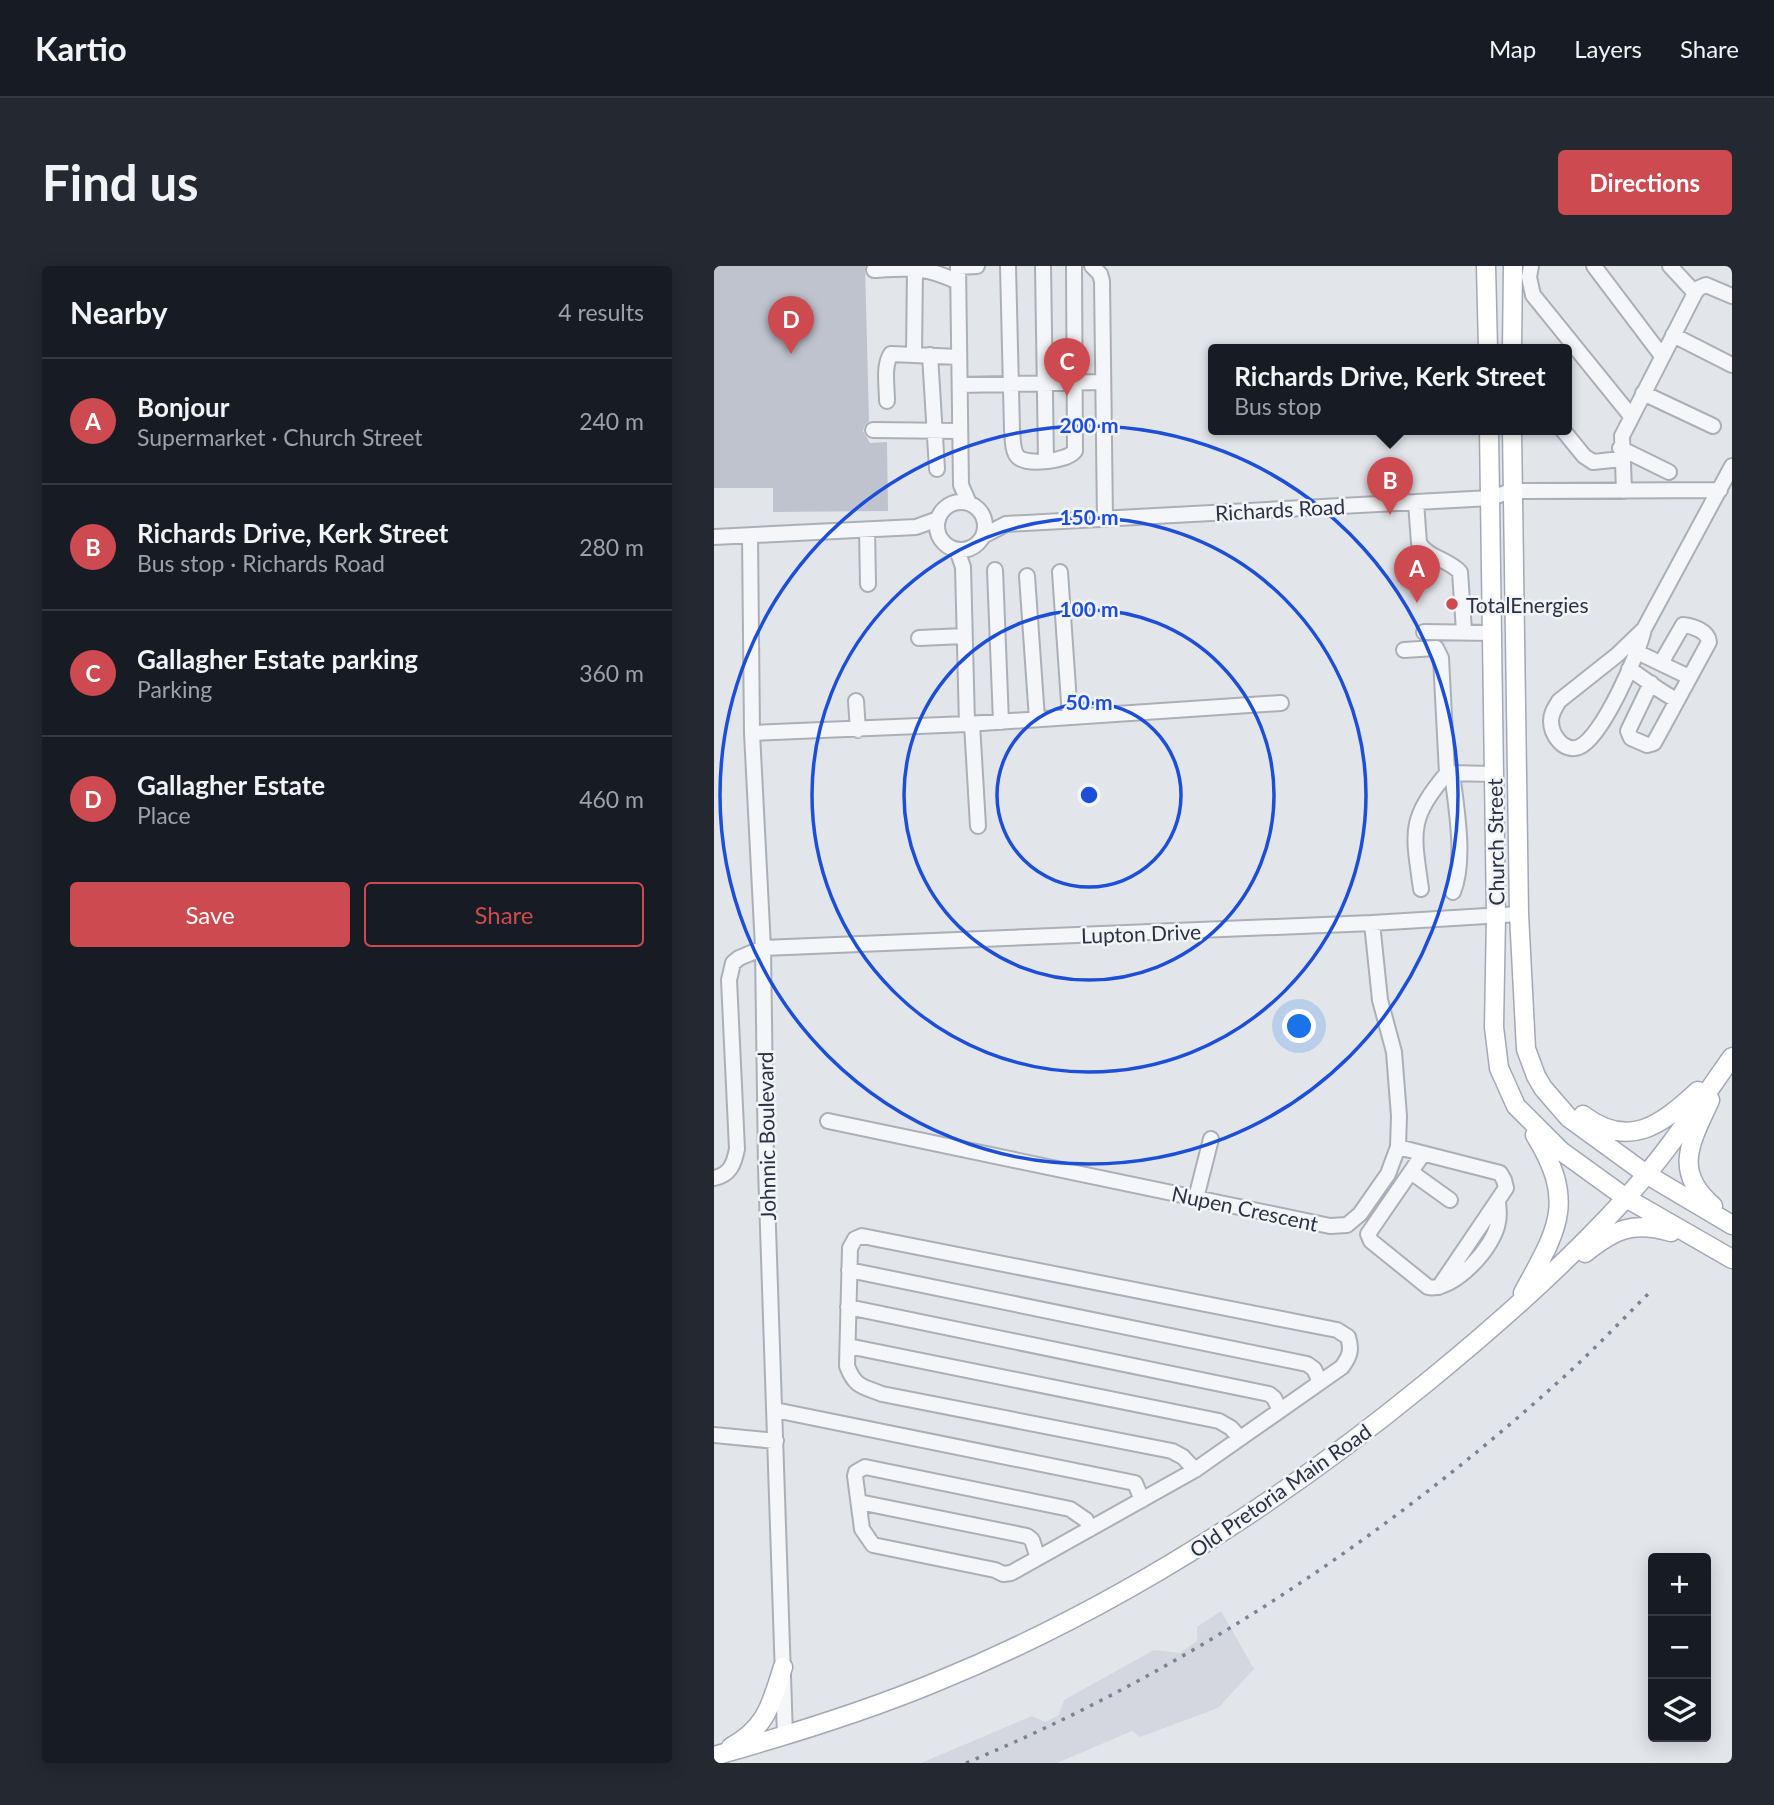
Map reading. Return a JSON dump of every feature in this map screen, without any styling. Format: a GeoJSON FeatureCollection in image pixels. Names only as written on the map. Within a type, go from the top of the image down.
{"type":"FeatureCollection","features":[{"type":"Feature","properties":{"kind":"main road"},"geometry":{"type":"LineString","coordinates":[[1486,266],[1488,344]]}},
{"type":"Feature","properties":{"kind":"main road"},"geometry":{"type":"LineString","coordinates":[[1512,344],[1513,266]]}},
{"type":"Feature","properties":{"kind":"main road","name":"Church Street"},"geometry":{"type":"LineString","coordinates":[[1489,435],[1496,916],[1494,1027],[1497,1059],[1504,1084],[1522,1115],[1570,1158],[1626,1198],[1695,1239]]}},
{"type":"Feature","properties":{"kind":"main road","name":"Church Street"},"geometry":{"type":"LineString","coordinates":[[1511,435],[1519,914],[1524,1032],[1529,1060],[1543,1088],[1560,1109],[1596,1138],[1646,1174],[1732,1223]]}},
{"type":"Feature","properties":{"kind":"main road"},"geometry":{"type":"LineString","coordinates":[[1529,1060],[1585,1116],[1601,1127],[1624,1134],[1643,1130],[1667,1116],[1727,1064]]}},
{"type":"Feature","properties":{"kind":"main road"},"geometry":{"type":"LineString","coordinates":[[1727,1064],[1691,1142],[1688,1170],[1693,1186],[1732,1223]]}},
{"type":"Feature","properties":{"kind":"main road","name":"Old Pretoria Main Road"},"geometry":{"type":"LineString","coordinates":[[715,1756],[785,1736],[890,1700],[979,1664],[1076,1617],[1180,1559],[1273,1500],[1340,1451],[1520,1304],[1626,1198],[1727,1064]]}},
{"type":"Feature","properties":{"kind":"main road"},"geometry":{"type":"LineString","coordinates":[[1520,1304],[1553,1237],[1559,1211],[1557,1187],[1550,1162],[1522,1115]]}},
{"type":"Feature","properties":{"kind":"main road"},"geometry":{"type":"LineString","coordinates":[[1520,1304],[1588,1250],[1625,1228],[1651,1227],[1695,1239],[1732,1259]]}},
{"type":"Feature","properties":{"kind":"main road"},"geometry":{"type":"LineString","coordinates":[[715,1756],[743,1740],[759,1726],[772,1703],[783,1667]]}},
{"type":"Feature","properties":{"kind":"street"},"geometry":{"type":"LineString","coordinates":[[938,535],[941,512],[954,503],[961,485],[958,266],[977,266]]}},
{"type":"Feature","properties":{"kind":"street"},"geometry":{"type":"LineString","coordinates":[[1008,266],[1012,430],[1015,453],[1027,461],[1071,457],[1075,451],[1074,266]]}},
{"type":"Feature","properties":{"kind":"street"},"geometry":{"type":"LineString","coordinates":[[1043,266],[1046,460]]}},
{"type":"Feature","properties":{"kind":"street"},"geometry":{"type":"LineString","coordinates":[[1092,266],[1100,274],[1102,281],[1105,519]]}},
{"type":"Feature","properties":{"kind":"street"},"geometry":{"type":"LineString","coordinates":[[1531,266],[1529,277],[1533,295],[1631,416]]}},
{"type":"Feature","properties":{"kind":"street"},"geometry":{"type":"LineString","coordinates":[[1594,266],[1662,356]]}},
{"type":"Feature","properties":{"kind":"street"},"geometry":{"type":"LineString","coordinates":[[1670,266],[1695,293]]}},
{"type":"Feature","properties":{"kind":"street"},"geometry":{"type":"LineString","coordinates":[[874,270],[915,268],[939,272],[958,282]]}},
{"type":"Feature","properties":{"kind":"street"},"geometry":{"type":"LineString","coordinates":[[914,355],[915,268]]}},
{"type":"Feature","properties":{"kind":"street"},"geometry":{"type":"LineString","coordinates":[[1624,491],[1622,436],[1695,293],[1701,286],[1709,285],[1732,296]]}},
{"type":"Feature","properties":{"kind":"street"},"geometry":{"type":"LineString","coordinates":[[1673,335],[1732,365]]}},
{"type":"Feature","properties":{"kind":"street"},"geometry":{"type":"LineString","coordinates":[[887,401],[888,356],[891,354],[959,357]]}},
{"type":"Feature","properties":{"kind":"street"},"geometry":{"type":"LineString","coordinates":[[930,355],[937,469]]}},
{"type":"Feature","properties":{"kind":"street"},"geometry":{"type":"LineString","coordinates":[[960,385],[1102,382]]}},
{"type":"Feature","properties":{"kind":"street"},"geometry":{"type":"LineString","coordinates":[[1643,393],[1713,426]]}},
{"type":"Feature","properties":{"kind":"street"},"geometry":{"type":"LineString","coordinates":[[873,430],[960,431]]}},
{"type":"Feature","properties":{"kind":"street"},"geometry":{"type":"LineString","coordinates":[[1567,435],[1584,456],[1593,462],[1621,453],[1670,472]]}},
{"type":"Feature","properties":{"kind":"street"},"geometry":{"type":"LineString","coordinates":[[1644,629],[1617,655],[1559,701],[1551,723],[1559,741],[1569,748],[1578,747],[1590,740],[1600,728],[1637,652],[1644,629],[1732,466]]}},
{"type":"Feature","properties":{"kind":"street"},"geometry":{"type":"LineString","coordinates":[[961,485],[969,503],[981,513],[985,524],[963,567]]}},
{"type":"Feature","properties":{"kind":"street","name":"Richards Road"},"geometry":{"type":"LineString","coordinates":[[981,513],[1006,524],[1491,498],[1511,491],[1720,490]]}},
{"type":"Feature","properties":{"kind":"street"},"geometry":{"type":"LineString","coordinates":[[1416,502],[1419,543],[1422,548],[1454,565],[1460,572],[1464,631]]}},
{"type":"Feature","properties":{"kind":"street"},"geometry":{"type":"LineString","coordinates":[[954,503],[969,503]]}},
{"type":"Feature","properties":{"kind":"street"},"geometry":{"type":"LineString","coordinates":[[714,537],[916,527],[938,519]]}},
{"type":"Feature","properties":{"kind":"street","name":"Richards Road"},"geometry":{"type":"LineString","coordinates":[[978,541],[1006,524]]}},
{"type":"Feature","properties":{"kind":"street"},"geometry":{"type":"LineString","coordinates":[[916,527],[938,535],[949,547],[957,550],[978,541]]}},
{"type":"Feature","properties":{"kind":"street"},"geometry":{"type":"LineString","coordinates":[[867,530],[868,584]]}},
{"type":"Feature","properties":{"kind":"street","name":"Johnnic Boulevard"},"geometry":{"type":"LineString","coordinates":[[750,536],[752,733],[763,948],[766,1168],[785,1736]]}},
{"type":"Feature","properties":{"kind":"street"},"geometry":{"type":"LineString","coordinates":[[957,550],[963,567],[964,636],[978,826]]}},
{"type":"Feature","properties":{"kind":"street"},"geometry":{"type":"LineString","coordinates":[[995,570],[1001,722]]}},
{"type":"Feature","properties":{"kind":"street"},"geometry":{"type":"LineString","coordinates":[[1060,572],[1070,717]]}},
{"type":"Feature","properties":{"kind":"street"},"geometry":{"type":"LineString","coordinates":[[1027,576],[1037,719]]}},
{"type":"Feature","properties":{"kind":"street"},"geometry":{"type":"LineString","coordinates":[[1651,683],[1628,730],[1631,738],[1647,745],[1654,743],[1709,642],[1706,634],[1683,625],[1661,663]]}},
{"type":"Feature","properties":{"kind":"street"},"geometry":{"type":"LineString","coordinates":[[1424,632],[1492,633]]}},
{"type":"Feature","properties":{"kind":"street"},"geometry":{"type":"LineString","coordinates":[[919,638],[964,636]]}},
{"type":"Feature","properties":{"kind":"street"},"geometry":{"type":"LineString","coordinates":[[1404,650],[1436,648],[1440,653],[1450,773],[1459,820],[1457,877],[1452,892]]}},
{"type":"Feature","properties":{"kind":"street"},"geometry":{"type":"LineString","coordinates":[[1637,652],[1689,677]]}},
{"type":"Feature","properties":{"kind":"street"},"geometry":{"type":"LineString","coordinates":[[1629,669],[1662,693],[1677,700]]}},
{"type":"Feature","properties":{"kind":"street"},"geometry":{"type":"LineString","coordinates":[[856,701],[858,730]]}},
{"type":"Feature","properties":{"kind":"street"},"geometry":{"type":"LineString","coordinates":[[752,733],[970,724],[1282,703]]}},
{"type":"Feature","properties":{"kind":"street"},"geometry":{"type":"LineString","coordinates":[[1450,773],[1494,774]]}},
{"type":"Feature","properties":{"kind":"street"},"geometry":{"type":"LineString","coordinates":[[1421,889],[1416,825],[1422,807],[1450,773]]}},
{"type":"Feature","properties":{"kind":"street","name":"Lupton Drive"},"geometry":{"type":"LineString","coordinates":[[763,948],[1372,923],[1519,914]]}},
{"type":"Feature","properties":{"kind":"street","name":"Nupen Crescent"},"geometry":{"type":"LineString","coordinates":[[828,1121],[1330,1226],[1343,1226],[1357,1218],[1379,1189],[1393,1165],[1398,1147],[1395,1060],[1380,1000],[1372,923]]}},
{"type":"Feature","properties":{"kind":"street"},"geometry":{"type":"LineString","coordinates":[[721,1176],[734,1163],[737,1149],[729,994],[731,968],[739,958],[763,948]]}},
{"type":"Feature","properties":{"kind":"street"},"geometry":{"type":"LineString","coordinates":[[1196,1198],[1211,1139]]}},
{"type":"Feature","properties":{"kind":"street"},"geometry":{"type":"LineString","coordinates":[[1398,1147],[1500,1173],[1504,1180],[1506,1188],[1498,1200],[1499,1223],[1494,1236],[1463,1275],[1439,1287],[1428,1287],[1369,1238],[1370,1230],[1423,1154]]}},
{"type":"Feature","properties":{"kind":"street"},"geometry":{"type":"LineString","coordinates":[[1410,1172],[1450,1200]]}},
{"type":"Feature","properties":{"kind":"street"},"geometry":{"type":"LineString","coordinates":[[1090,1529],[1086,1520],[1070,1509],[865,1467],[856,1472],[855,1476],[862,1529],[873,1545],[1003,1574],[1011,1573],[1038,1558],[1090,1529],[1142,1500],[1195,1470],[1321,1382],[1342,1367],[1350,1356],[1348,1336],[1337,1330],[862,1236],[855,1238],[850,1248],[847,1366],[852,1380],[858,1385],[882,1394],[1172,1451],[1183,1457],[1195,1470]]}},
{"type":"Feature","properties":{"kind":"street"},"geometry":{"type":"LineString","coordinates":[[849,1270],[1307,1364],[1314,1369],[1321,1382]]}},
{"type":"Feature","properties":{"kind":"street"},"geometry":{"type":"LineString","coordinates":[[848,1307],[1269,1394],[1280,1410]]}},
{"type":"Feature","properties":{"kind":"street"},"geometry":{"type":"LineString","coordinates":[[848,1346],[1219,1421],[1231,1428],[1240,1438]]}},
{"type":"Feature","properties":{"kind":"street"},"geometry":{"type":"LineString","coordinates":[[775,1410],[1135,1483],[1142,1500]]}},
{"type":"Feature","properties":{"kind":"street"},"geometry":{"type":"LineString","coordinates":[[714,1435],[776,1441]]}},
{"type":"Feature","properties":{"kind":"street"},"geometry":{"type":"LineString","coordinates":[[859,1502],[1027,1536],[1032,1540],[1038,1558]]}},
{"type":"Feature","properties":{"kind":"shaded area"},"geometry":{"type":"Polygon","coordinates":[[[1221,1611],[1254,1669],[1218,1708],[1140,1737],[1132,1731],[1057,1763],[921,1763],[1032,1716],[1045,1722],[1059,1715],[1064,1700],[1154,1650],[1180,1653],[1197,1641],[1197,1627],[1221,1611]]]}},
{"type":"Feature","properties":{"kind":"building"},"geometry":{"type":"Polygon","coordinates":[[[714,266],[865,266],[869,421],[863,431],[870,443],[887,442],[888,511],[773,512],[773,488],[714,488],[714,266]]]}},
{"type":"Feature","properties":{"kind":"railway"},"geometry":{"type":"LineString","coordinates":[[966,1763],[1046,1728],[1125,1688],[1202,1645],[1351,1548],[1422,1496],[1491,1440],[1569,1372],[1652,1290]]}},
{"type":"Feature","properties":{"kind":"place","name":"Gallagher Estate"},"geometry":{"type":"Point","coordinates":[791,354]}},
{"type":"Feature","properties":{"kind":"place","name":"Gallagher Estate parking"},"geometry":{"type":"Point","coordinates":[1067,396]}},
{"type":"Feature","properties":{"kind":"place","name":"Richards Drive, Kerk Street"},"geometry":{"type":"Point","coordinates":[1390,515]}},
{"type":"Feature","properties":{"kind":"place","name":"Bonjour"},"geometry":{"type":"Point","coordinates":[1417,603]}},
{"type":"Feature","properties":{"kind":"place","name":"TotalEnergies"},"geometry":{"type":"Point","coordinates":[1452,604]}}]}
